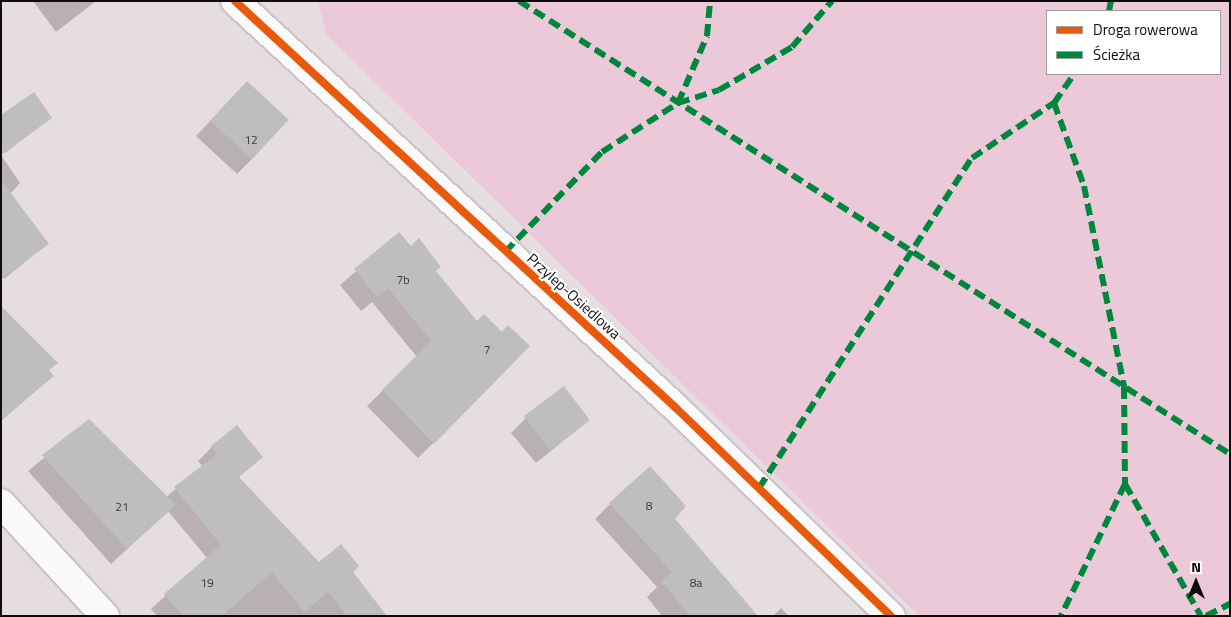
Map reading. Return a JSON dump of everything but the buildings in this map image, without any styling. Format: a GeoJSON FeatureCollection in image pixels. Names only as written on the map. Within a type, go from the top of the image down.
{"type":"FeatureCollection","features":[{"type":"Feature","properties":{"kind":"street","name":"Przylep-Osiedlowa"},"geometry":{"type":"LineString","coordinates":[[235,1],[675,407],[891,616]]}},
{"type":"Feature","properties":{"kind":"street"},"geometry":{"type":"LineString","coordinates":[[1,503],[105,616]]}},
{"type":"Feature","properties":{"kind":"shaded area"},"geometry":{"type":"Polygon","coordinates":[[[318,1],[1230,1],[1230,616],[919,616],[326,34],[318,1]]]}},
{"type":"Feature","properties":{"kind":"marked path"},"geometry":{"type":"LineString","coordinates":[[519,1],[1230,454]]}},
{"type":"Feature","properties":{"kind":"marked path"},"geometry":{"type":"LineString","coordinates":[[505,252],[602,152],[678,103],[707,36],[710,1]]}},
{"type":"Feature","properties":{"kind":"marked path"},"geometry":{"type":"LineString","coordinates":[[678,103],[719,90],[792,47],[832,1]]}},
{"type":"Feature","properties":{"kind":"marked path"},"geometry":{"type":"LineString","coordinates":[[1109,10],[1111,1]]}},
{"type":"Feature","properties":{"kind":"marked path"},"geometry":{"type":"LineString","coordinates":[[759,488],[972,158],[1054,103],[1073,75]]}},
{"type":"Feature","properties":{"kind":"marked path"},"geometry":{"type":"LineString","coordinates":[[1054,103],[1084,186],[1124,387],[1125,484],[1061,616]]}},
{"type":"Feature","properties":{"kind":"marked path"},"geometry":{"type":"LineString","coordinates":[[1125,484],[1201,616]]}},
{"type":"Feature","properties":{"kind":"marked path"},"geometry":{"type":"LineString","coordinates":[[1206,616],[1230,604]]}},
{"type":"Feature","properties":{"kind":"cycle path"},"geometry":{"type":"LineString","coordinates":[[235,1],[675,407],[891,616]]}}]}
